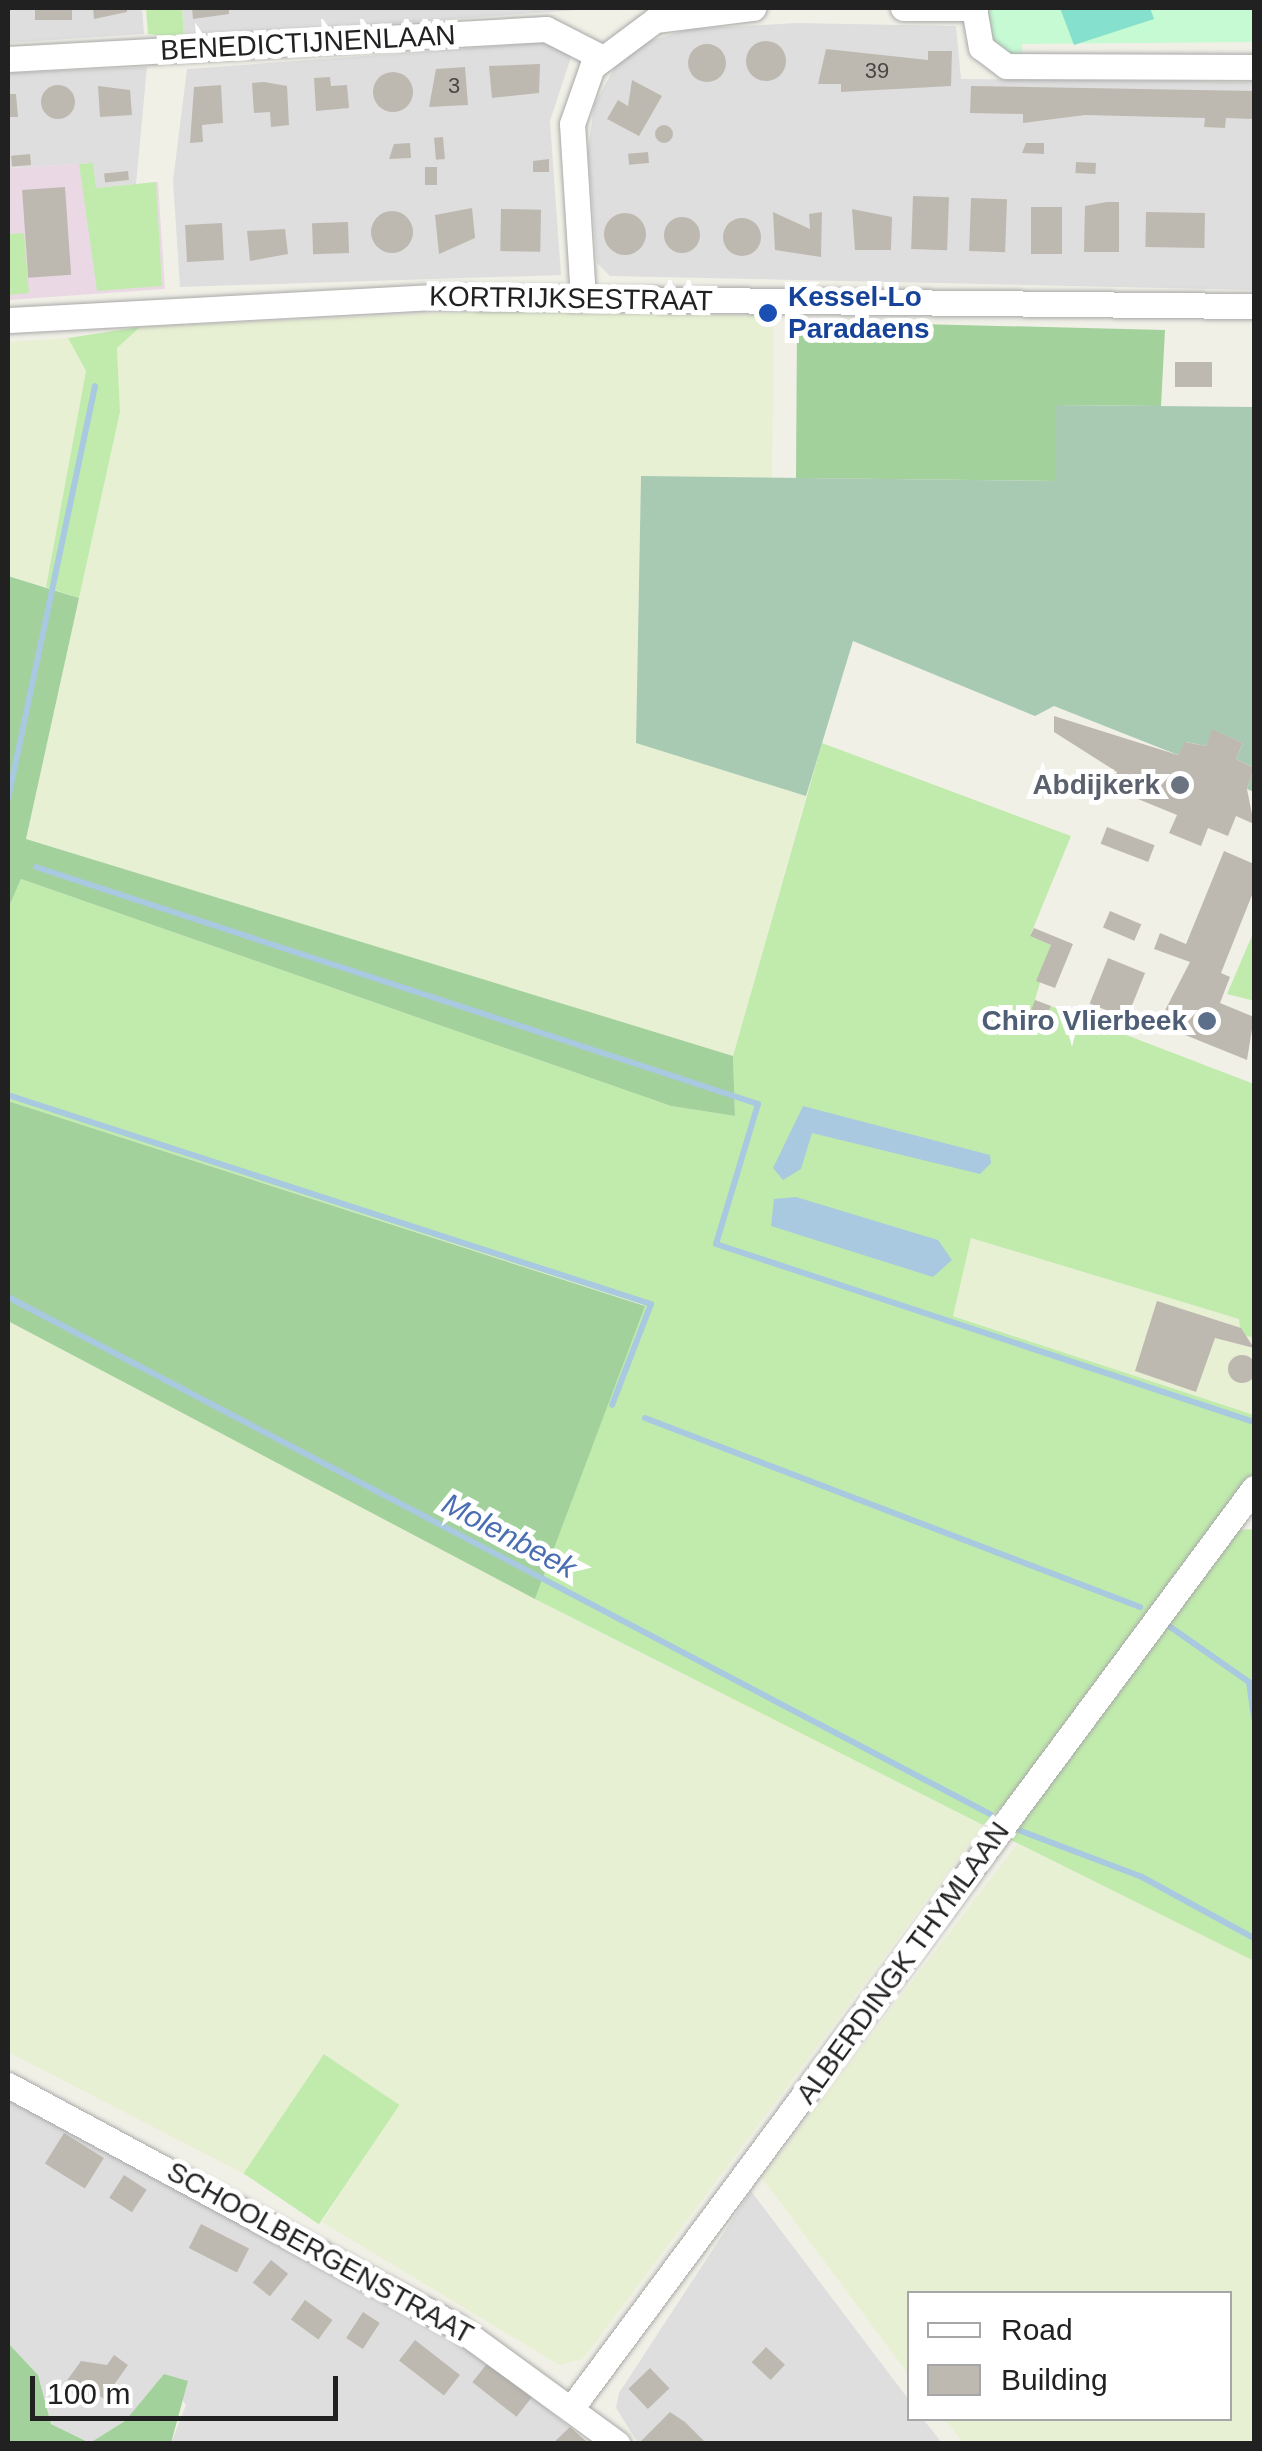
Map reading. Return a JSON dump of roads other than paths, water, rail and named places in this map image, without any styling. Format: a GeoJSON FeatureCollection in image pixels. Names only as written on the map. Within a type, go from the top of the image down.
{"type":"FeatureCollection","features":[{"type":"Feature","properties":{"kind":"street"},"geometry":{"type":"LineString","coordinates":[[583,298],[572,124],[601,56],[667,16],[753,8]]}},
{"type":"Feature","properties":{"kind":"street"},"geometry":{"type":"LineString","coordinates":[[903,8],[974,8],[981,47],[1006,66],[1254,67]]}},
{"type":"Feature","properties":{"kind":"street","name":"BENEDICTIJNENLAAN"},"geometry":{"type":"LineString","coordinates":[[8,59],[546,29],[601,56]]}},
{"type":"Feature","properties":{"kind":"street","name":"KORTRIJKSESTRAAT"},"geometry":{"type":"LineString","coordinates":[[8,320],[350,298],[1254,306]]}},
{"type":"Feature","properties":{"kind":"street","name":"ALBERDINGK THYMLAAN"},"geometry":{"type":"LineString","coordinates":[[573,2406],[1254,1488]]}},
{"type":"Feature","properties":{"kind":"street","name":"SCHOOLBERGENSTRAAT"},"geometry":{"type":"LineString","coordinates":[[8,2085],[456,2326],[573,2406],[618,2444]]}},
{"type":"Feature","properties":{"kind":"waterway"},"geometry":{"type":"LineString","coordinates":[[8,799],[95,386]]}},
{"type":"Feature","properties":{"kind":"waterway"},"geometry":{"type":"LineString","coordinates":[[36,867],[758,1104],[716,1244],[1254,1422]]}},
{"type":"Feature","properties":{"kind":"waterway"},"geometry":{"type":"LineString","coordinates":[[8,1095],[651,1304],[612,1405]]}},
{"type":"Feature","properties":{"kind":"waterway","name":"Molenbeek"},"geometry":{"type":"LineString","coordinates":[[8,1297],[990,1814]]}},
{"type":"Feature","properties":{"kind":"waterway"},"geometry":{"type":"LineString","coordinates":[[645,1418],[1140,1607]]}},
{"type":"Feature","properties":{"kind":"waterway"},"geometry":{"type":"LineString","coordinates":[[1169,1626],[1249,1682],[1254,1719]]}},
{"type":"Feature","properties":{"kind":"waterway","name":"Molenbeek"},"geometry":{"type":"LineString","coordinates":[[1021,1831],[1142,1877],[1254,1938]]}},
{"type":"Feature","properties":{"kind":"place","name":"Kessel-Lo Paradaens"},"geometry":{"type":"Point","coordinates":[768,313]}},
{"type":"Feature","properties":{"kind":"place","name":"Abdijkerk"},"geometry":{"type":"Point","coordinates":[1180,785]}},
{"type":"Feature","properties":{"kind":"place","name":"Chiro Vlierbeek"},"geometry":{"type":"Point","coordinates":[1207,1021]}}]}
